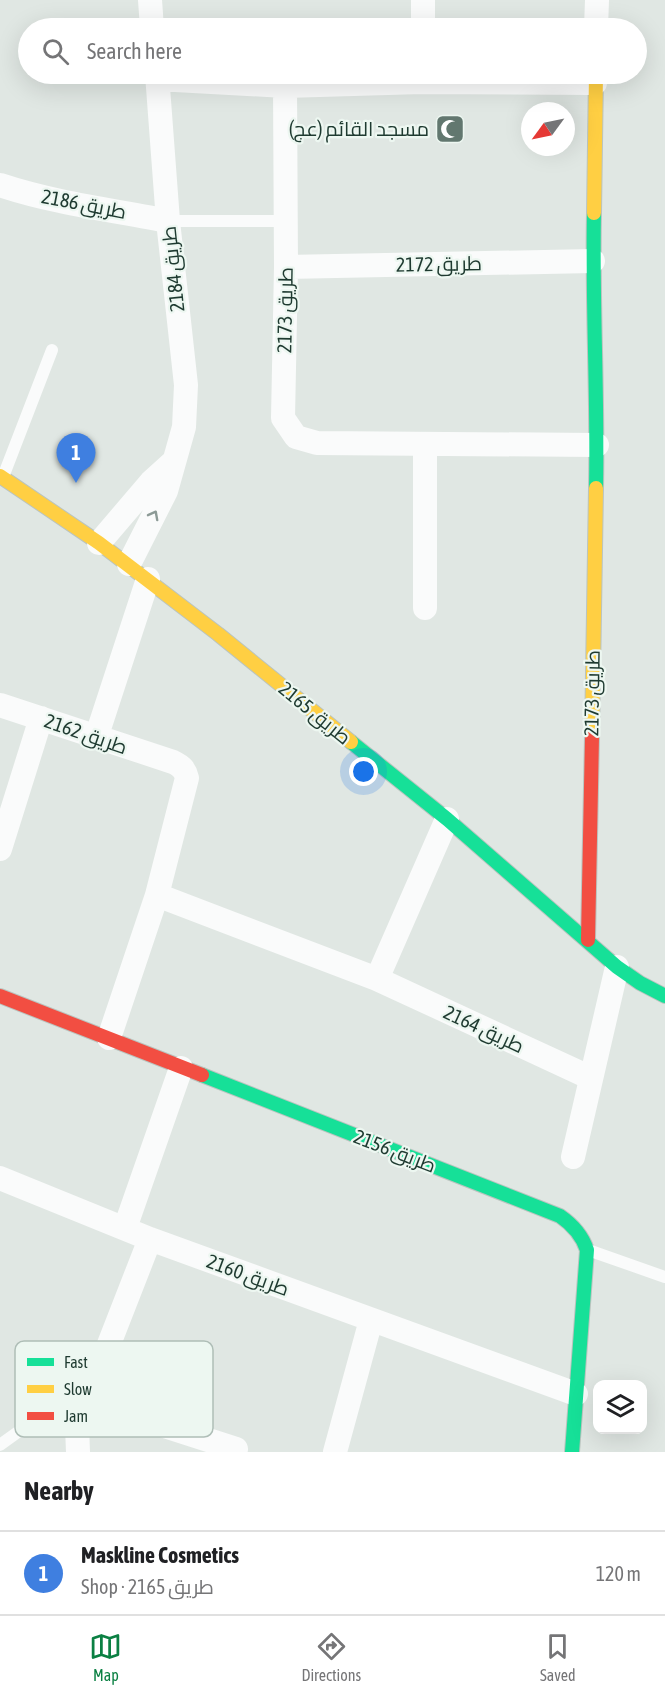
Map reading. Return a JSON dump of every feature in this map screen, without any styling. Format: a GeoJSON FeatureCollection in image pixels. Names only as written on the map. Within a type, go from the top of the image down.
{"type":"FeatureCollection","features":[{"type":"Feature","properties":{"kind":"street"},"geometry":{"type":"LineString","coordinates":[[150,0],[151,18]]}},
{"type":"Feature","properties":{"kind":"street"},"geometry":{"type":"LineString","coordinates":[[423,0],[423,18]]}},
{"type":"Feature","properties":{"kind":"street"},"geometry":{"type":"LineString","coordinates":[[596,18],[597,0]]}},
{"type":"Feature","properties":{"kind":"street","name":"طريق 2184"},"geometry":{"type":"LineString","coordinates":[[129,564],[163,498],[184,427],[186,406],[186,385],[168,220],[158,84]]}},
{"type":"Feature","properties":{"kind":"street"},"geometry":{"type":"LineString","coordinates":[[259,84],[285,86],[319,84]]}},
{"type":"Feature","properties":{"kind":"street","name":"طريق 2173"},"geometry":{"type":"LineString","coordinates":[[588,940],[597,445],[593,261],[595,84]]}},
{"type":"Feature","properties":{"kind":"street","name":"طريق 2173"},"geometry":{"type":"LineString","coordinates":[[285,86],[284,418],[296,437],[316,444],[597,445]]}},
{"type":"Feature","properties":{"kind":"street","name":"طريق 2186"},"geometry":{"type":"LineString","coordinates":[[0,185],[66,202],[168,220]]}},
{"type":"Feature","properties":{"kind":"street","name":"طريق 2172"},"geometry":{"type":"LineString","coordinates":[[286,267],[593,261]]}},
{"type":"Feature","properties":{"kind":"street"},"geometry":{"type":"LineString","coordinates":[[424,608],[425,444]]}},
{"type":"Feature","properties":{"kind":"street","name":"طريق 2184"},"geometry":{"type":"LineString","coordinates":[[99,543],[151,482],[172,463]]}},
{"type":"Feature","properties":{"kind":"street","name":"طريق 2165"},"geometry":{"type":"LineString","coordinates":[[1,477],[129,564],[447,819],[617,967],[639,983],[665,996]]}},
{"type":"Feature","properties":{"kind":"street"},"geometry":{"type":"LineString","coordinates":[[96,738],[148,579]]}},
{"type":"Feature","properties":{"kind":"street","name":"طريق 2162"},"geometry":{"type":"LineString","coordinates":[[0,705],[173,762],[186,771],[187,778],[157,895]]}},
{"type":"Feature","properties":{"kind":"street"},"geometry":{"type":"LineString","coordinates":[[0,849],[41,718]]}},
{"type":"Feature","properties":{"kind":"street"},"geometry":{"type":"LineString","coordinates":[[377,979],[447,819]]}},
{"type":"Feature","properties":{"kind":"street"},"geometry":{"type":"LineString","coordinates":[[109,1038],[157,895]]}},
{"type":"Feature","properties":{"kind":"street","name":"طريق 2164"},"geometry":{"type":"LineString","coordinates":[[157,895],[377,979],[591,1078]]}},
{"type":"Feature","properties":{"kind":"street"},"geometry":{"type":"LineString","coordinates":[[573,1157],[617,967]]}},
{"type":"Feature","properties":{"kind":"street","name":"طريق 2156"},"geometry":{"type":"LineString","coordinates":[[0,996],[560,1216],[580,1233],[587,1250]]}},
{"type":"Feature","properties":{"kind":"street"},"geometry":{"type":"LineString","coordinates":[[125,1228],[181,1068]]}},
{"type":"Feature","properties":{"kind":"street","name":"طريق 2160"},"geometry":{"type":"LineString","coordinates":[[0,1178],[150,1239],[576,1394]]}},
{"type":"Feature","properties":{"kind":"street"},"geometry":{"type":"LineString","coordinates":[[110,1341],[150,1239]]}},
{"type":"Feature","properties":{"kind":"street"},"geometry":{"type":"LineString","coordinates":[[572,1452],[587,1250]]}},
{"type":"Feature","properties":{"kind":"street"},"geometry":{"type":"LineString","coordinates":[[335,1452],[371,1320]]}},
{"type":"Feature","properties":{"kind":"street"},"geometry":{"type":"LineString","coordinates":[[77,1437],[78,1452]]}},
{"type":"Feature","properties":{"kind":"street"},"geometry":{"type":"LineString","coordinates":[[199,1437],[236,1449]]}},
{"type":"Feature","properties":{"kind":"lane"},"geometry":{"type":"LineString","coordinates":[[168,220],[286,221]]}},
{"type":"Feature","properties":{"kind":"lane"},"geometry":{"type":"LineString","coordinates":[[1,477],[52,350]]}},
{"type":"Feature","properties":{"kind":"lane"},"geometry":{"type":"LineString","coordinates":[[587,1250],[665,1277]]}},
{"type":"Feature","properties":{"kind":"lane"},"geometry":{"type":"LineString","coordinates":[[0,1445],[15,1434]]}},
{"type":"Feature","properties":{"kind":"traffic: fast"},"geometry":{"type":"LineString","coordinates":[[594,213],[596,488]]}},
{"type":"Feature","properties":{"kind":"traffic: fast"},"geometry":{"type":"LineString","coordinates":[[351,742],[447,819],[617,967],[640,983],[665,996]]}},
{"type":"Feature","properties":{"kind":"traffic: fast"},"geometry":{"type":"LineString","coordinates":[[202,1075],[560,1216],[573,1227],[580,1235],[587,1250],[572,1452]]}},
{"type":"Feature","properties":{"kind":"traffic: slow"},"geometry":{"type":"LineString","coordinates":[[594,213],[596,84]]}},
{"type":"Feature","properties":{"kind":"traffic: slow"},"geometry":{"type":"LineString","coordinates":[[0,476],[99,543],[218,634],[351,742]]}},
{"type":"Feature","properties":{"kind":"traffic: slow"},"geometry":{"type":"LineString","coordinates":[[592,736],[596,488]]}},
{"type":"Feature","properties":{"kind":"traffic: jam"},"geometry":{"type":"LineString","coordinates":[[588,940],[592,736]]}},
{"type":"Feature","properties":{"kind":"traffic: jam"},"geometry":{"type":"LineString","coordinates":[[0,996],[202,1075]]}},
{"type":"Feature","properties":{"kind":"place","name":"مسجد القائم (عج)"},"geometry":{"type":"Point","coordinates":[450,129]}},
{"type":"Feature","properties":{"kind":"place","name":"Maskline Cosmetics"},"geometry":{"type":"Point","coordinates":[76,483]}}]}
